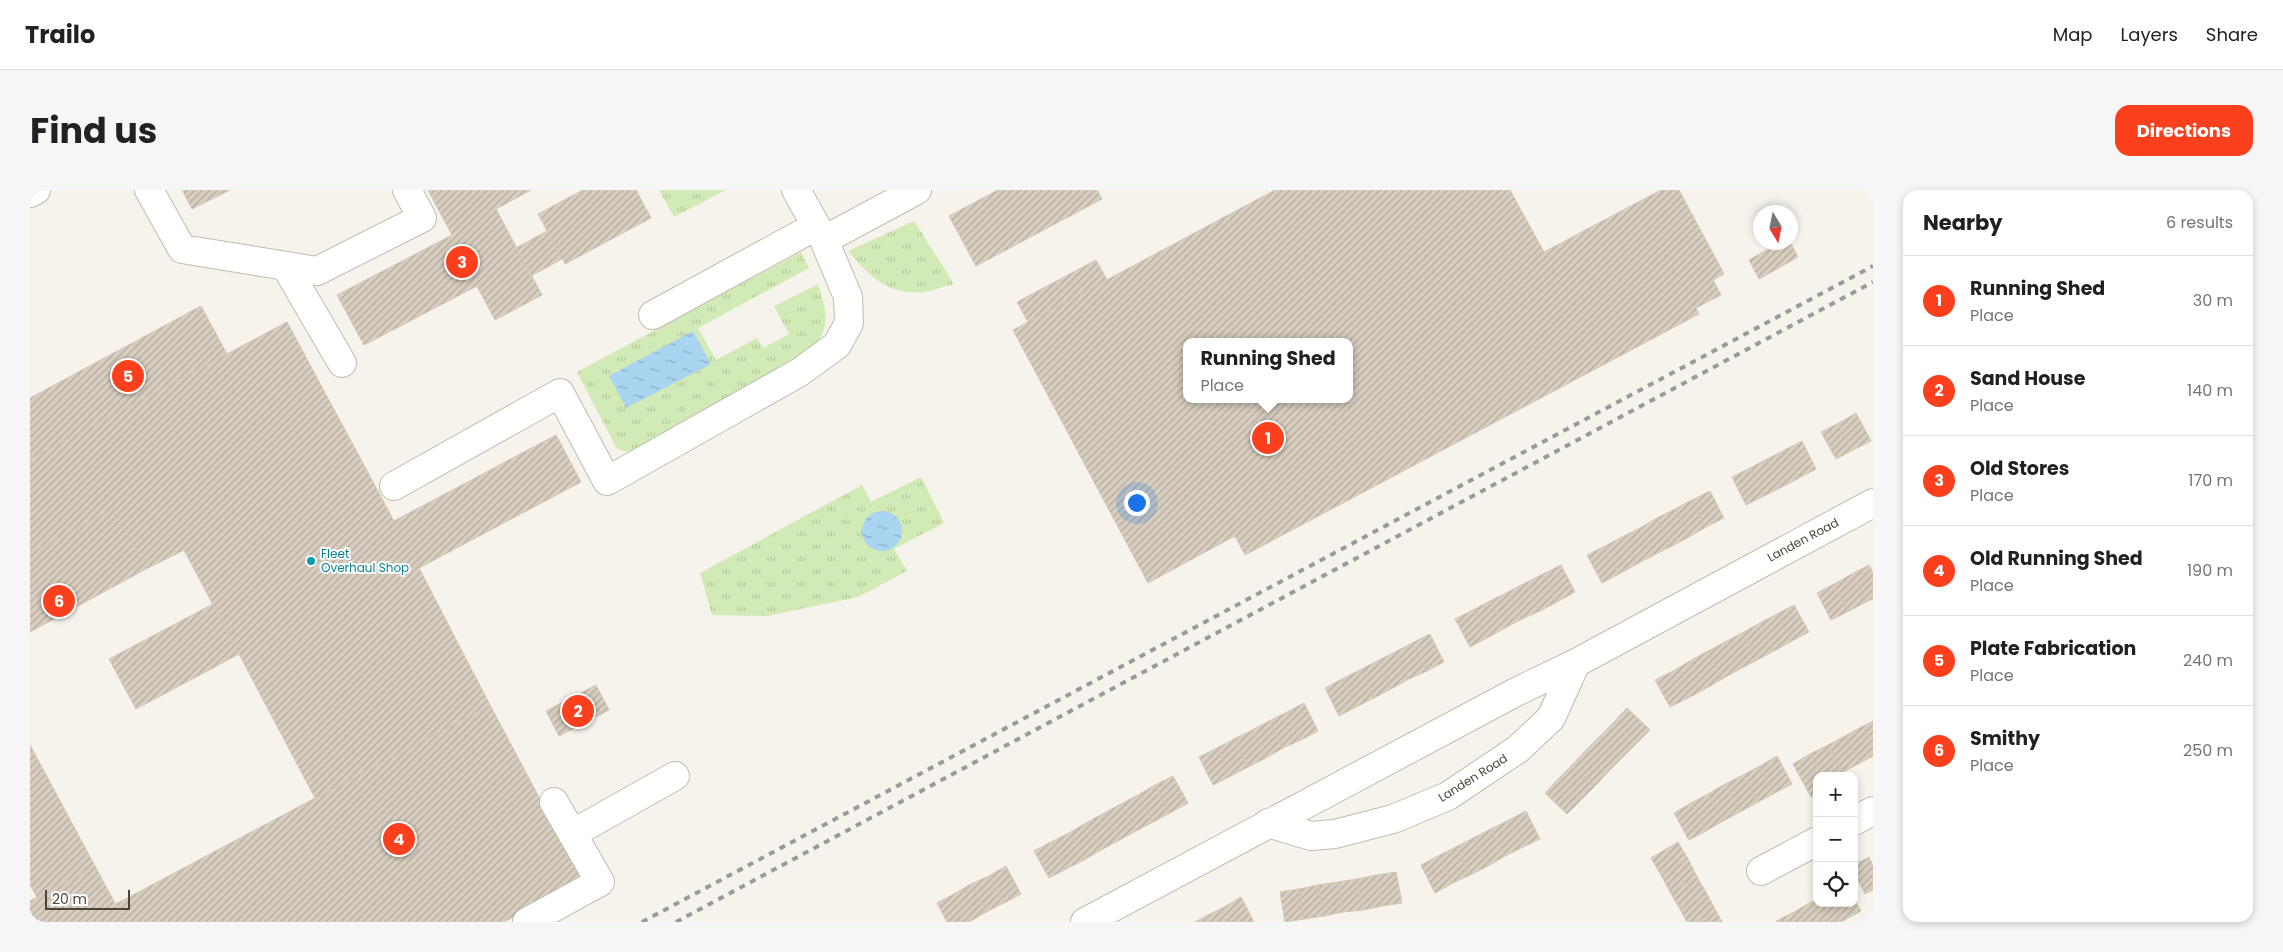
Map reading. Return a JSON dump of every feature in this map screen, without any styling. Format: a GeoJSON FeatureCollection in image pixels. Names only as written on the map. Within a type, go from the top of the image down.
{"type":"FeatureCollection","features":[{"type":"Feature","properties":{"kind":"street"},"geometry":{"type":"LineString","coordinates":[[30,193],[36,190]]}},
{"type":"Feature","properties":{"kind":"street"},"geometry":{"type":"LineString","coordinates":[[149,190],[182,249],[317,272],[422,218],[407,190]]}},
{"type":"Feature","properties":{"kind":"street"},"geometry":{"type":"LineString","coordinates":[[394,486],[560,393],[607,481],[800,372],[837,345],[849,323],[848,297],[820,233],[796,190]]}},
{"type":"Feature","properties":{"kind":"street"},"geometry":{"type":"LineString","coordinates":[[653,315],[820,233],[917,190]]}},
{"type":"Feature","properties":{"kind":"street"},"geometry":{"type":"LineString","coordinates":[[286,267],[342,363]]}},
{"type":"Feature","properties":{"kind":"street","name":"Landen Road"},"geometry":{"type":"LineString","coordinates":[[1085,922],[1516,692],[1576,664],[1873,503]]}},
{"type":"Feature","properties":{"kind":"street","name":"Landen Road"},"geometry":{"type":"LineString","coordinates":[[1268,823],[1311,836],[1335,834],[1393,819],[1448,796],[1518,749],[1552,718],[1576,664]]}},
{"type":"Feature","properties":{"kind":"street"},"geometry":{"type":"LineString","coordinates":[[572,834],[675,776]]}},
{"type":"Feature","properties":{"kind":"street"},"geometry":{"type":"LineString","coordinates":[[527,922],[600,882],[554,802]]}},
{"type":"Feature","properties":{"kind":"street"},"geometry":{"type":"LineString","coordinates":[[1858,819],[1873,811]]}},
{"type":"Feature","properties":{"kind":"street"},"geometry":{"type":"LineString","coordinates":[[1762,870],[1813,843]]}},
{"type":"Feature","properties":{"kind":"green space"},"geometry":{"type":"Polygon","coordinates":[[[659,190],[726,190],[674,217],[659,190]]]}},
{"type":"Feature","properties":{"kind":"green space"},"geometry":{"type":"Polygon","coordinates":[[[914,221],[954,284],[924,292],[898,290],[870,275],[848,251],[914,221]]]}},
{"type":"Feature","properties":{"kind":"green space"},"geometry":{"type":"Polygon","coordinates":[[[801,252],[809,268],[698,328],[716,360],[757,338],[763,348],[789,334],[774,306],[818,284],[825,308],[824,327],[817,344],[801,363],[637,454],[617,449],[577,372],[801,252]]]}},
{"type":"Feature","properties":{"kind":"green space"},"geometry":{"type":"Polygon","coordinates":[[[921,477],[944,523],[894,549],[907,571],[858,597],[767,616],[712,615],[700,573],[862,485],[871,502],[921,477]]]}},
{"type":"Feature","properties":{"kind":"water"},"geometry":{"type":"Polygon","coordinates":[[[693,331],[711,364],[626,408],[609,376],[693,331]]]}},
{"type":"Feature","properties":{"kind":"water"},"geometry":{"type":"Polygon","coordinates":[[[878,511],[886,511],[893,514],[899,520],[902,531],[899,542],[893,548],[886,551],[878,551],[871,548],[865,542],[862,535],[862,527],[865,520],[871,514],[878,511]]]}},
{"type":"Feature","properties":{"kind":"building"},"geometry":{"type":"Polygon","coordinates":[[[182,190],[230,190],[192,209],[182,190]]]}},
{"type":"Feature","properties":{"kind":"building"},"geometry":{"type":"Polygon","coordinates":[[[428,190],[531,190],[496,209],[542,295],[495,320],[477,286],[364,345],[337,295],[452,235],[428,190]]]}},
{"type":"Feature","properties":{"kind":"building"},"geometry":{"type":"Polygon","coordinates":[[[583,190],[636,190],[651,218],[565,264],[538,214],[583,190]]]}},
{"type":"Feature","properties":{"kind":"building"},"geometry":{"type":"Polygon","coordinates":[[[998,190],[1097,190],[1102,199],[976,266],[949,216],[998,190]]]}},
{"type":"Feature","properties":{"kind":"building"},"geometry":{"type":"Polygon","coordinates":[[[1275,190],[1510,190],[1544,252],[1661,190],[1679,190],[1724,274],[1713,280],[1721,295],[1696,308],[1699,314],[1245,555],[1235,536],[1148,583],[1013,330],[1275,190]]]}},
{"type":"Feature","properties":{"kind":"building"},"geometry":{"type":"Polygon","coordinates":[[[547,231],[562,259],[531,276],[516,248],[547,231]]]}},
{"type":"Feature","properties":{"kind":"building"},"geometry":{"type":"Polygon","coordinates":[[[1766,250],[1794,250],[1798,257],[1759,279],[1749,260],[1766,250]]]}},
{"type":"Feature","properties":{"kind":"building"},"geometry":{"type":"Polygon","coordinates":[[[1096,260],[1107,280],[1028,322],[1017,302],[1096,260]]]}},
{"type":"Feature","properties":{"kind":"building"},"geometry":{"type":"Polygon","coordinates":[[[201,306],[227,354],[30,459],[30,398],[201,306]]]}},
{"type":"Feature","properties":{"kind":"building","name":"Fleet Overhaul Shop"},"geometry":{"type":"Polygon","coordinates":[[[287,322],[394,521],[556,435],[581,482],[419,568],[490,705],[315,798],[184,550],[146,569],[114,509],[30,553],[30,459],[287,322]]]}},
{"type":"Feature","properties":{"kind":"building"},"geometry":{"type":"Polygon","coordinates":[[[1856,413],[1871,441],[1853,450],[1839,423],[1856,413]]]}},
{"type":"Feature","properties":{"kind":"building"},"geometry":{"type":"Polygon","coordinates":[[[1839,423],[1853,450],[1836,459],[1821,432],[1839,423]]]}},
{"type":"Feature","properties":{"kind":"building"},"geometry":{"type":"Polygon","coordinates":[[[1802,441],[1816,469],[1799,478],[1785,450],[1802,441]]]}},
{"type":"Feature","properties":{"kind":"building"},"geometry":{"type":"Polygon","coordinates":[[[1785,450],[1799,478],[1782,487],[1767,459],[1785,450]]]}},
{"type":"Feature","properties":{"kind":"building"},"geometry":{"type":"Polygon","coordinates":[[[1767,459],[1782,487],[1764,496],[1750,468],[1767,459]]]}},
{"type":"Feature","properties":{"kind":"building"},"geometry":{"type":"Polygon","coordinates":[[[1750,468],[1764,496],[1746,505],[1732,477],[1750,468]]]}},
{"type":"Feature","properties":{"kind":"building"},"geometry":{"type":"Polygon","coordinates":[[[1710,491],[1724,518],[1706,527],[1692,500],[1710,491]]]}},
{"type":"Feature","properties":{"kind":"building"},"geometry":{"type":"Polygon","coordinates":[[[1692,500],[1706,527],[1689,537],[1675,509],[1692,500]]]}},
{"type":"Feature","properties":{"kind":"building"},"geometry":{"type":"Polygon","coordinates":[[[114,509],[146,569],[30,632],[30,553],[114,509]]]}},
{"type":"Feature","properties":{"kind":"building"},"geometry":{"type":"Polygon","coordinates":[[[1675,509],[1689,537],[1672,546],[1657,518],[1675,509]]]}},
{"type":"Feature","properties":{"kind":"building"},"geometry":{"type":"Polygon","coordinates":[[[1657,518],[1672,546],[1654,555],[1640,528],[1657,518]]]}},
{"type":"Feature","properties":{"kind":"building"},"geometry":{"type":"Polygon","coordinates":[[[1640,528],[1654,555],[1637,564],[1622,537],[1640,528]]]}},
{"type":"Feature","properties":{"kind":"building"},"geometry":{"type":"Polygon","coordinates":[[[1622,537],[1637,564],[1619,574],[1605,546],[1622,537]]]}},
{"type":"Feature","properties":{"kind":"building"},"geometry":{"type":"Polygon","coordinates":[[[1605,546],[1619,574],[1602,583],[1587,555],[1605,546]]]}},
{"type":"Feature","properties":{"kind":"building"},"geometry":{"type":"Polygon","coordinates":[[[1561,565],[1575,592],[1557,602],[1543,574],[1561,565]]]}},
{"type":"Feature","properties":{"kind":"building"},"geometry":{"type":"Polygon","coordinates":[[[1869,565],[1873,573],[1873,599],[1866,602],[1852,574],[1869,565]]]}},
{"type":"Feature","properties":{"kind":"building"},"geometry":{"type":"Polygon","coordinates":[[[1543,574],[1557,602],[1540,611],[1525,583],[1543,574]]]}},
{"type":"Feature","properties":{"kind":"building"},"geometry":{"type":"Polygon","coordinates":[[[1852,574],[1866,602],[1849,611],[1834,584],[1852,574]]]}},
{"type":"Feature","properties":{"kind":"building"},"geometry":{"type":"Polygon","coordinates":[[[1525,583],[1540,611],[1522,619],[1508,592],[1525,583]]]}},
{"type":"Feature","properties":{"kind":"building"},"geometry":{"type":"Polygon","coordinates":[[[1834,584],[1849,611],[1831,620],[1817,593],[1834,584]]]}},
{"type":"Feature","properties":{"kind":"building"},"geometry":{"type":"Polygon","coordinates":[[[1508,592],[1522,619],[1505,628],[1490,601],[1508,592]]]}},
{"type":"Feature","properties":{"kind":"building"},"geometry":{"type":"Polygon","coordinates":[[[1490,601],[1505,628],[1487,638],[1473,610],[1490,601]]]}},
{"type":"Feature","properties":{"kind":"building"},"geometry":{"type":"Polygon","coordinates":[[[213,604],[239,654],[136,709],[109,659],[213,604]]]}},
{"type":"Feature","properties":{"kind":"building"},"geometry":{"type":"Polygon","coordinates":[[[1794,605],[1809,632],[1792,641],[1777,614],[1794,605]]]}},
{"type":"Feature","properties":{"kind":"building"},"geometry":{"type":"Polygon","coordinates":[[[1473,610],[1487,638],[1470,647],[1455,619],[1473,610]]]}},
{"type":"Feature","properties":{"kind":"building"},"geometry":{"type":"Polygon","coordinates":[[[1777,614],[1792,641],[1774,651],[1760,623],[1777,614]]]}},
{"type":"Feature","properties":{"kind":"building"},"geometry":{"type":"Polygon","coordinates":[[[1760,623],[1774,651],[1757,660],[1742,633],[1760,623]]]}},
{"type":"Feature","properties":{"kind":"building"},"geometry":{"type":"Polygon","coordinates":[[[1742,633],[1757,660],[1740,669],[1725,642],[1742,633]]]}},
{"type":"Feature","properties":{"kind":"building"},"geometry":{"type":"Polygon","coordinates":[[[1430,634],[1444,662],[1427,671],[1412,643],[1430,634]]]}},
{"type":"Feature","properties":{"kind":"building"},"geometry":{"type":"Polygon","coordinates":[[[1725,642],[1740,669],[1722,679],[1708,651],[1725,642]]]}},
{"type":"Feature","properties":{"kind":"building"},"geometry":{"type":"Polygon","coordinates":[[[1412,643],[1427,671],[1409,679],[1395,652],[1412,643]]]}},
{"type":"Feature","properties":{"kind":"building"},"geometry":{"type":"Polygon","coordinates":[[[1708,651],[1722,679],[1705,689],[1690,661],[1708,651]]]}},
{"type":"Feature","properties":{"kind":"building"},"geometry":{"type":"Polygon","coordinates":[[[1395,652],[1409,679],[1391,689],[1377,661],[1395,652]]]}},
{"type":"Feature","properties":{"kind":"building"},"geometry":{"type":"Polygon","coordinates":[[[1377,661],[1391,689],[1374,698],[1360,670],[1377,661]]]}},
{"type":"Feature","properties":{"kind":"building"},"geometry":{"type":"Polygon","coordinates":[[[1690,661],[1705,689],[1688,698],[1673,671],[1690,661]]]}},
{"type":"Feature","properties":{"kind":"building"},"geometry":{"type":"Polygon","coordinates":[[[1360,670],[1374,698],[1356,707],[1342,679],[1360,670]]]}},
{"type":"Feature","properties":{"kind":"building"},"geometry":{"type":"Polygon","coordinates":[[[1673,671],[1688,698],[1670,707],[1655,680],[1673,671]]]}},
{"type":"Feature","properties":{"kind":"building"},"geometry":{"type":"Polygon","coordinates":[[[1342,679],[1356,707],[1339,716],[1325,688],[1342,679]]]}},
{"type":"Feature","properties":{"kind":"building"},"geometry":{"type":"Polygon","coordinates":[[[596,685],[609,710],[559,736],[546,711],[596,685]]]}},
{"type":"Feature","properties":{"kind":"building"},"geometry":{"type":"Polygon","coordinates":[[[1304,703],[1318,731],[1301,740],[1287,712],[1304,703]]]}},
{"type":"Feature","properties":{"kind":"building"},"geometry":{"type":"Polygon","coordinates":[[[490,705],[583,880],[504,922],[125,922],[116,904],[490,705]]]}},
{"type":"Feature","properties":{"kind":"building"},"geometry":{"type":"Polygon","coordinates":[[[1627,708],[1650,730],[1636,744],[1614,722],[1627,708]]]}},
{"type":"Feature","properties":{"kind":"building"},"geometry":{"type":"Polygon","coordinates":[[[1287,712],[1301,740],[1283,748],[1269,721],[1287,712]]]}},
{"type":"Feature","properties":{"kind":"building"},"geometry":{"type":"Polygon","coordinates":[[[1269,721],[1283,748],[1266,758],[1252,730],[1269,721]]]}},
{"type":"Feature","properties":{"kind":"building"},"geometry":{"type":"Polygon","coordinates":[[[1873,721],[1873,746],[1863,726],[1873,721]]]}},
{"type":"Feature","properties":{"kind":"building"},"geometry":{"type":"Polygon","coordinates":[[[1614,722],[1636,744],[1622,758],[1600,736],[1614,722]]]}},
{"type":"Feature","properties":{"kind":"building"},"geometry":{"type":"Polygon","coordinates":[[[1863,726],[1873,746],[1873,756],[1860,763],[1845,736],[1863,726]]]}},
{"type":"Feature","properties":{"kind":"building"},"geometry":{"type":"Polygon","coordinates":[[[1252,730],[1266,758],[1248,767],[1234,739],[1252,730]]]}},
{"type":"Feature","properties":{"kind":"building"},"geometry":{"type":"Polygon","coordinates":[[[1600,736],[1622,758],[1608,772],[1586,750],[1600,736]]]}},
{"type":"Feature","properties":{"kind":"building"},"geometry":{"type":"Polygon","coordinates":[[[1845,736],[1860,763],[1843,772],[1828,745],[1845,736]]]}},
{"type":"Feature","properties":{"kind":"building"},"geometry":{"type":"Polygon","coordinates":[[[1234,739],[1248,767],[1231,776],[1217,748],[1234,739]]]}},
{"type":"Feature","properties":{"kind":"building"},"geometry":{"type":"Polygon","coordinates":[[[30,745],[95,866],[37,897],[30,885],[30,745]]]}},
{"type":"Feature","properties":{"kind":"building"},"geometry":{"type":"Polygon","coordinates":[[[1828,745],[1843,772],[1820,772],[1810,754],[1828,745]]]}},
{"type":"Feature","properties":{"kind":"building"},"geometry":{"type":"Polygon","coordinates":[[[1217,748],[1231,776],[1213,785],[1199,757],[1217,748]]]}},
{"type":"Feature","properties":{"kind":"building"},"geometry":{"type":"Polygon","coordinates":[[[1586,750],[1608,772],[1595,786],[1572,765],[1586,750]]]}},
{"type":"Feature","properties":{"kind":"building"},"geometry":{"type":"Polygon","coordinates":[[[1810,754],[1820,772],[1813,772],[1813,796],[1811,797],[1793,764],[1810,754]]]}},
{"type":"Feature","properties":{"kind":"building"},"geometry":{"type":"Polygon","coordinates":[[[1777,756],[1792,784],[1775,793],[1760,766],[1777,756]]]}},
{"type":"Feature","properties":{"kind":"building"},"geometry":{"type":"Polygon","coordinates":[[[1572,765],[1595,786],[1581,800],[1558,779],[1572,765]]]}},
{"type":"Feature","properties":{"kind":"building"},"geometry":{"type":"Polygon","coordinates":[[[1760,766],[1775,793],[1758,802],[1743,775],[1760,766]]]}},
{"type":"Feature","properties":{"kind":"building"},"geometry":{"type":"Polygon","coordinates":[[[1743,775],[1758,802],[1740,812],[1725,784],[1743,775]]]}},
{"type":"Feature","properties":{"kind":"building"},"geometry":{"type":"Polygon","coordinates":[[[1173,776],[1188,803],[1170,813],[1155,785],[1173,776]]]}},
{"type":"Feature","properties":{"kind":"building"},"geometry":{"type":"Polygon","coordinates":[[[1558,779],[1581,800],[1567,814],[1545,793],[1558,779]]]}},
{"type":"Feature","properties":{"kind":"building"},"geometry":{"type":"Polygon","coordinates":[[[1725,784],[1740,812],[1723,821],[1708,794],[1725,784]]]}},
{"type":"Feature","properties":{"kind":"building"},"geometry":{"type":"Polygon","coordinates":[[[1155,785],[1170,813],[1153,822],[1138,795],[1155,785]]]}},
{"type":"Feature","properties":{"kind":"building"},"geometry":{"type":"Polygon","coordinates":[[[1708,794],[1723,821],[1706,831],[1691,803],[1708,794]]]}},
{"type":"Feature","properties":{"kind":"building"},"geometry":{"type":"Polygon","coordinates":[[[1138,795],[1153,822],[1136,831],[1121,804],[1138,795]]]}},
{"type":"Feature","properties":{"kind":"building"},"geometry":{"type":"Polygon","coordinates":[[[1691,803],[1706,831],[1689,840],[1674,813],[1691,803]]]}},
{"type":"Feature","properties":{"kind":"building"},"geometry":{"type":"Polygon","coordinates":[[[1121,804],[1136,831],[1118,841],[1104,813],[1121,804]]]}},
{"type":"Feature","properties":{"kind":"building"},"geometry":{"type":"Polygon","coordinates":[[[1526,811],[1540,839],[1523,847],[1509,820],[1526,811]]]}},
{"type":"Feature","properties":{"kind":"building"},"geometry":{"type":"Polygon","coordinates":[[[1104,813],[1118,841],[1101,850],[1086,823],[1104,813]]]}},
{"type":"Feature","properties":{"kind":"building"},"geometry":{"type":"Polygon","coordinates":[[[1509,820],[1523,847],[1505,856],[1491,829],[1509,820]]]}},
{"type":"Feature","properties":{"kind":"building"},"geometry":{"type":"Polygon","coordinates":[[[1086,823],[1101,850],[1084,860],[1069,833],[1086,823]]]}},
{"type":"Feature","properties":{"kind":"building"},"geometry":{"type":"Polygon","coordinates":[[[1491,829],[1505,856],[1488,866],[1473,838],[1491,829]]]}},
{"type":"Feature","properties":{"kind":"building"},"geometry":{"type":"Polygon","coordinates":[[[1069,833],[1084,860],[1066,869],[1051,842],[1069,833]]]}},
{"type":"Feature","properties":{"kind":"building"},"geometry":{"type":"Polygon","coordinates":[[[1473,838],[1488,866],[1470,875],[1456,847],[1473,838]]]}},
{"type":"Feature","properties":{"kind":"building"},"geometry":{"type":"Polygon","coordinates":[[[1051,842],[1066,869],[1049,878],[1034,851],[1051,842]]]}},
{"type":"Feature","properties":{"kind":"building"},"geometry":{"type":"Polygon","coordinates":[[[1678,842],[1688,859],[1661,875],[1651,858],[1678,842]]]}},
{"type":"Feature","properties":{"kind":"building"},"geometry":{"type":"Polygon","coordinates":[[[1456,847],[1470,875],[1453,883],[1438,856],[1456,847]]]}},
{"type":"Feature","properties":{"kind":"building"},"geometry":{"type":"Polygon","coordinates":[[[1438,856],[1453,883],[1435,893],[1421,865],[1438,856]]]}},
{"type":"Feature","properties":{"kind":"building"},"geometry":{"type":"Polygon","coordinates":[[[1869,857],[1873,866],[1873,890],[1865,894],[1858,880],[1858,863],[1869,857]]]}},
{"type":"Feature","properties":{"kind":"building"},"geometry":{"type":"Polygon","coordinates":[[[1688,859],[1697,877],[1670,892],[1661,875],[1688,859]]]}},
{"type":"Feature","properties":{"kind":"building"},"geometry":{"type":"Polygon","coordinates":[[[95,866],[125,922],[30,922],[30,901],[95,866]]]}},
{"type":"Feature","properties":{"kind":"building"},"geometry":{"type":"Polygon","coordinates":[[[1006,866],[1021,894],[1004,903],[989,876],[1006,866]]]}},
{"type":"Feature","properties":{"kind":"building"},"geometry":{"type":"Polygon","coordinates":[[[1396,872],[1402,903],[1382,906],[1377,875],[1396,872]]]}},
{"type":"Feature","properties":{"kind":"building"},"geometry":{"type":"Polygon","coordinates":[[[1377,875],[1382,906],[1363,910],[1357,879],[1377,875]]]}},
{"type":"Feature","properties":{"kind":"building"},"geometry":{"type":"Polygon","coordinates":[[[989,876],[1004,903],[986,912],[971,884],[989,876]]]}},
{"type":"Feature","properties":{"kind":"building"},"geometry":{"type":"Polygon","coordinates":[[[1697,877],[1707,894],[1680,909],[1670,892],[1697,877]]]}},
{"type":"Feature","properties":{"kind":"building"},"geometry":{"type":"Polygon","coordinates":[[[1357,879],[1363,910],[1343,912],[1338,882],[1357,879]]]}},
{"type":"Feature","properties":{"kind":"building"},"geometry":{"type":"Polygon","coordinates":[[[1338,882],[1343,912],[1324,916],[1318,885],[1338,882]]]}},
{"type":"Feature","properties":{"kind":"building"},"geometry":{"type":"Polygon","coordinates":[[[971,884],[986,912],[969,922],[954,894],[971,884]]]}},
{"type":"Feature","properties":{"kind":"building"},"geometry":{"type":"Polygon","coordinates":[[[1318,885],[1324,916],[1304,919],[1299,889],[1318,885]]]}},
{"type":"Feature","properties":{"kind":"building"},"geometry":{"type":"Polygon","coordinates":[[[1299,889],[1304,919],[1285,922],[1280,892],[1299,889]]]}},
{"type":"Feature","properties":{"kind":"building"},"geometry":{"type":"Polygon","coordinates":[[[954,894],[969,922],[947,922],[937,903],[954,894]]]}},
{"type":"Feature","properties":{"kind":"building"},"geometry":{"type":"Polygon","coordinates":[[[1707,894],[1716,911],[1697,922],[1687,922],[1680,909],[1707,894]]]}},
{"type":"Feature","properties":{"kind":"building"},"geometry":{"type":"Polygon","coordinates":[[[1241,897],[1254,922],[1232,922],[1224,907],[1241,897]]]}},
{"type":"Feature","properties":{"kind":"building"},"geometry":{"type":"Polygon","coordinates":[[[1811,902],[1822,922],[1799,922],[1794,912],[1811,902]]]}},
{"type":"Feature","properties":{"kind":"building"},"geometry":{"type":"Polygon","coordinates":[[[1858,906],[1861,911],[1843,921],[1836,907],[1858,906]]]}},
{"type":"Feature","properties":{"kind":"building"},"geometry":{"type":"Polygon","coordinates":[[[1224,907],[1232,922],[1209,922],[1206,916],[1224,907]]]}},
{"type":"Feature","properties":{"kind":"building"},"geometry":{"type":"Polygon","coordinates":[[[1814,907],[1836,907],[1843,921],[1822,922],[1814,907]]]}},
{"type":"Feature","properties":{"kind":"building"},"geometry":{"type":"Polygon","coordinates":[[[1716,911],[1722,922],[1697,922],[1716,911]]]}},
{"type":"Feature","properties":{"kind":"building"},"geometry":{"type":"Polygon","coordinates":[[[1794,912],[1799,922],[1776,921],[1794,912]]]}},
{"type":"Feature","properties":{"kind":"building"},"geometry":{"type":"Polygon","coordinates":[[[1206,916],[1209,922],[1195,922],[1206,916]]]}},
{"type":"Feature","properties":{"kind":"railway"},"geometry":{"type":"LineString","coordinates":[[642,922],[1873,266]]}},
{"type":"Feature","properties":{"kind":"railway"},"geometry":{"type":"LineString","coordinates":[[676,922],[1873,282]]}},
{"type":"Feature","properties":{"kind":"place","name":"Old Stores"},"geometry":{"type":"Point","coordinates":[462,262]}},
{"type":"Feature","properties":{"kind":"place","name":"Plate Fabrication"},"geometry":{"type":"Point","coordinates":[128,376]}},
{"type":"Feature","properties":{"kind":"place","name":"Running Shed"},"geometry":{"type":"Point","coordinates":[1268,438]}},
{"type":"Feature","properties":{"kind":"place","name":"Fleet Overhaul Shop"},"geometry":{"type":"Point","coordinates":[311,561]}},
{"type":"Feature","properties":{"kind":"place","name":"Smithy"},"geometry":{"type":"Point","coordinates":[59,601]}},
{"type":"Feature","properties":{"kind":"place","name":"Sand House"},"geometry":{"type":"Point","coordinates":[578,711]}},
{"type":"Feature","properties":{"kind":"place","name":"Old Running Shed"},"geometry":{"type":"Point","coordinates":[399,839]}}]}
